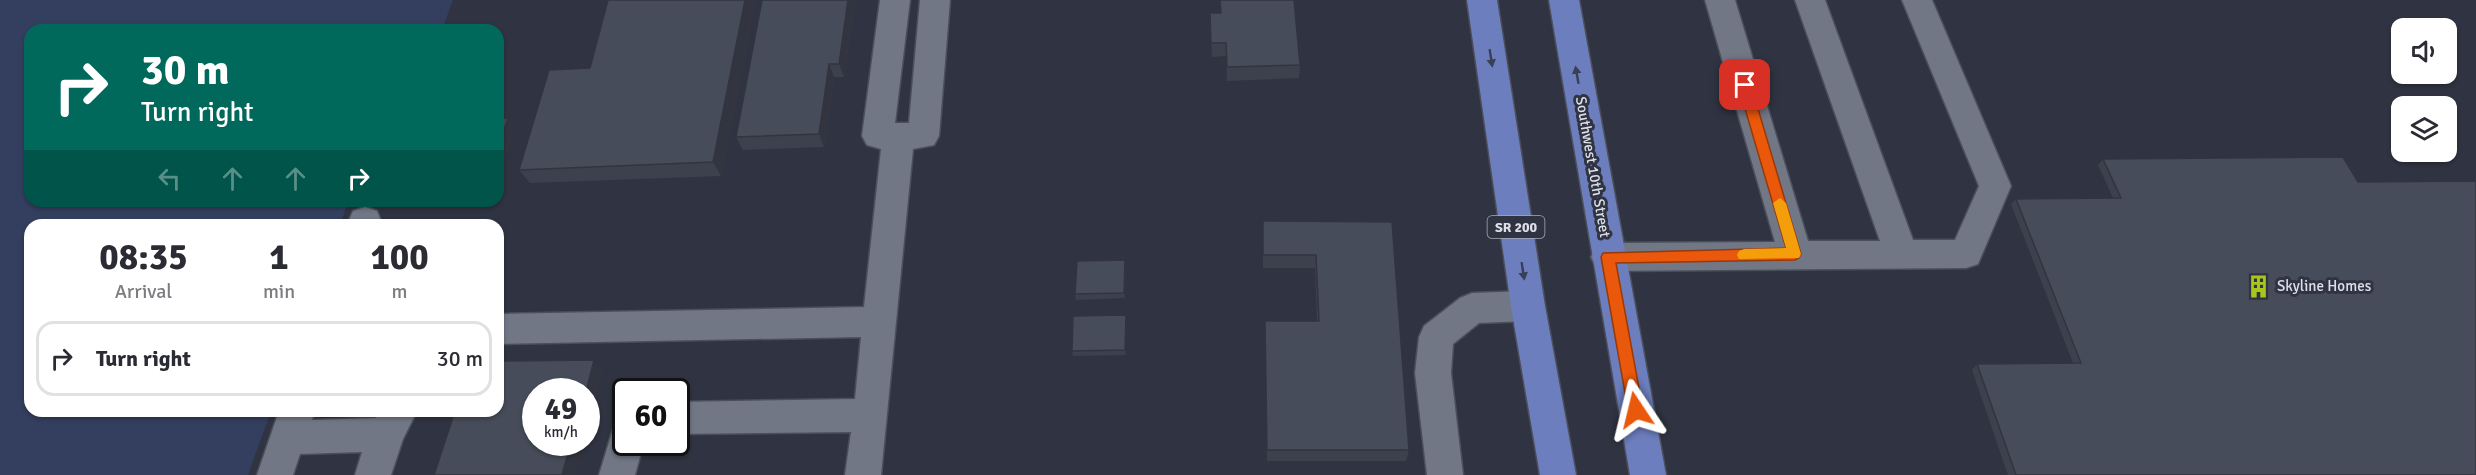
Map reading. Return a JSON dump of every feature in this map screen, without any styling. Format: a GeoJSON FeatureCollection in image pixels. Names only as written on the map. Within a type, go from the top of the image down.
{"type":"FeatureCollection","features":[{"type":"Feature","properties":{"kind":"main road","name":"SR 200"},"geometry":{"type":"LineString","coordinates":[[1482,0],[1528,306],[1558,475]]}},
{"type":"Feature","properties":{"kind":"main road","name":"Southwest 10th Street"},"geometry":{"type":"LineString","coordinates":[[1564,0],[1648,475]]}},
{"type":"Feature","properties":{"kind":"street"},"geometry":{"type":"LineString","coordinates":[[896,0],[878,136],[923,136],[935,0]]}},
{"type":"Feature","properties":{"kind":"street"},"geometry":{"type":"LineString","coordinates":[[1720,0],[1795,254]]}},
{"type":"Feature","properties":{"kind":"street"},"geometry":{"type":"LineString","coordinates":[[1810,0],[1901,254]]}},
{"type":"Feature","properties":{"kind":"street"},"geometry":{"type":"LineString","coordinates":[[1608,257],[1966,254],[1995,186],[1917,0]]}},
{"type":"Feature","properties":{"kind":"street"},"geometry":{"type":"LineString","coordinates":[[863,475],[898,136]]}},
{"type":"Feature","properties":{"kind":"street"},"geometry":{"type":"LineString","coordinates":[[1445,475],[1433,373],[1436,338],[1472,308],[1528,306]]}},
{"type":"Feature","properties":{"kind":"street"},"geometry":{"type":"LineString","coordinates":[[504,329],[880,322]]}},
{"type":"Feature","properties":{"kind":"street"},"geometry":{"type":"LineString","coordinates":[[690,418],[871,415]]}},
{"type":"Feature","properties":{"kind":"street"},"geometry":{"type":"LineString","coordinates":[[275,475],[293,425],[392,423],[373,475]]}},
{"type":"Feature","properties":{"kind":"street"},"geometry":{"type":"LineString","coordinates":[[617,475],[622,456]]}},
{"type":"Feature","properties":{"kind":"shaded area"},"geometry":{"type":"Polygon","coordinates":[[[0,0],[453,0],[444,24],[24,24],[24,207],[346,207],[342,219],[24,219],[24,417],[269,417],[248,475],[0,475],[0,0]]]}},
{"type":"Feature","properties":{"kind":"building"},"geometry":{"type":"Polygon","coordinates":[[[608,0],[745,0],[713,162],[519,170],[549,70],[590,68],[608,0]]]}},
{"type":"Feature","properties":{"kind":"building"},"geometry":{"type":"Polygon","coordinates":[[[762,0],[848,0],[839,64],[829,64],[819,134],[736,137],[762,0]]]}},
{"type":"Feature","properties":{"kind":"building"},"geometry":{"type":"Polygon","coordinates":[[[1220,0],[1294,0],[1300,65],[1227,67],[1226,43],[1211,43],[1210,13],[1221,13],[1220,0]]]}},
{"type":"Feature","properties":{"kind":"building"},"geometry":{"type":"Polygon","coordinates":[[[504,118],[508,118],[504,130],[504,118]]]}},
{"type":"Feature","properties":{"kind":"building","name":"Skyline Homes"},"geometry":{"type":"Polygon","coordinates":[[[2343,157],[2358,182],[2476,181],[2476,475],[2016,475],[1977,364],[2081,363],[2016,199],[2121,198],[2103,159],[2343,157]]]}},
{"type":"Feature","properties":{"kind":"building"},"geometry":{"type":"Polygon","coordinates":[[[1263,221],[1392,222],[1409,450],[1267,450],[1265,321],[1319,321],[1316,255],[1263,255],[1263,221]]]}},
{"type":"Feature","properties":{"kind":"building"},"geometry":{"type":"Polygon","coordinates":[[[1125,260],[1124,293],[1075,294],[1077,261],[1125,260]]]}},
{"type":"Feature","properties":{"kind":"building"},"geometry":{"type":"Polygon","coordinates":[[[1126,315],[1125,350],[1072,351],[1073,316],[1126,315]]]}},
{"type":"Feature","properties":{"kind":"building"},"geometry":{"type":"Polygon","coordinates":[[[594,360],[590,378],[522,378],[522,456],[567,456],[562,475],[434,475],[453,417],[504,417],[504,361],[594,360]]]}},
{"type":"Feature","properties":{"kind":"slow traffic"},"geometry":{"type":"LineString","coordinates":[[1744,255],[1795,254],[1780,203]]}},
{"type":"Feature","properties":{"kind":"place","name":"Skyline Homes"},"geometry":{"type":"Point","coordinates":[2259,286]}},
{"type":"Feature","properties":{"kind":"route"},"geometry":{"type":"LineString","coordinates":[[1636,410],[1608,257],[1795,254],[1745,85]]}}]}
